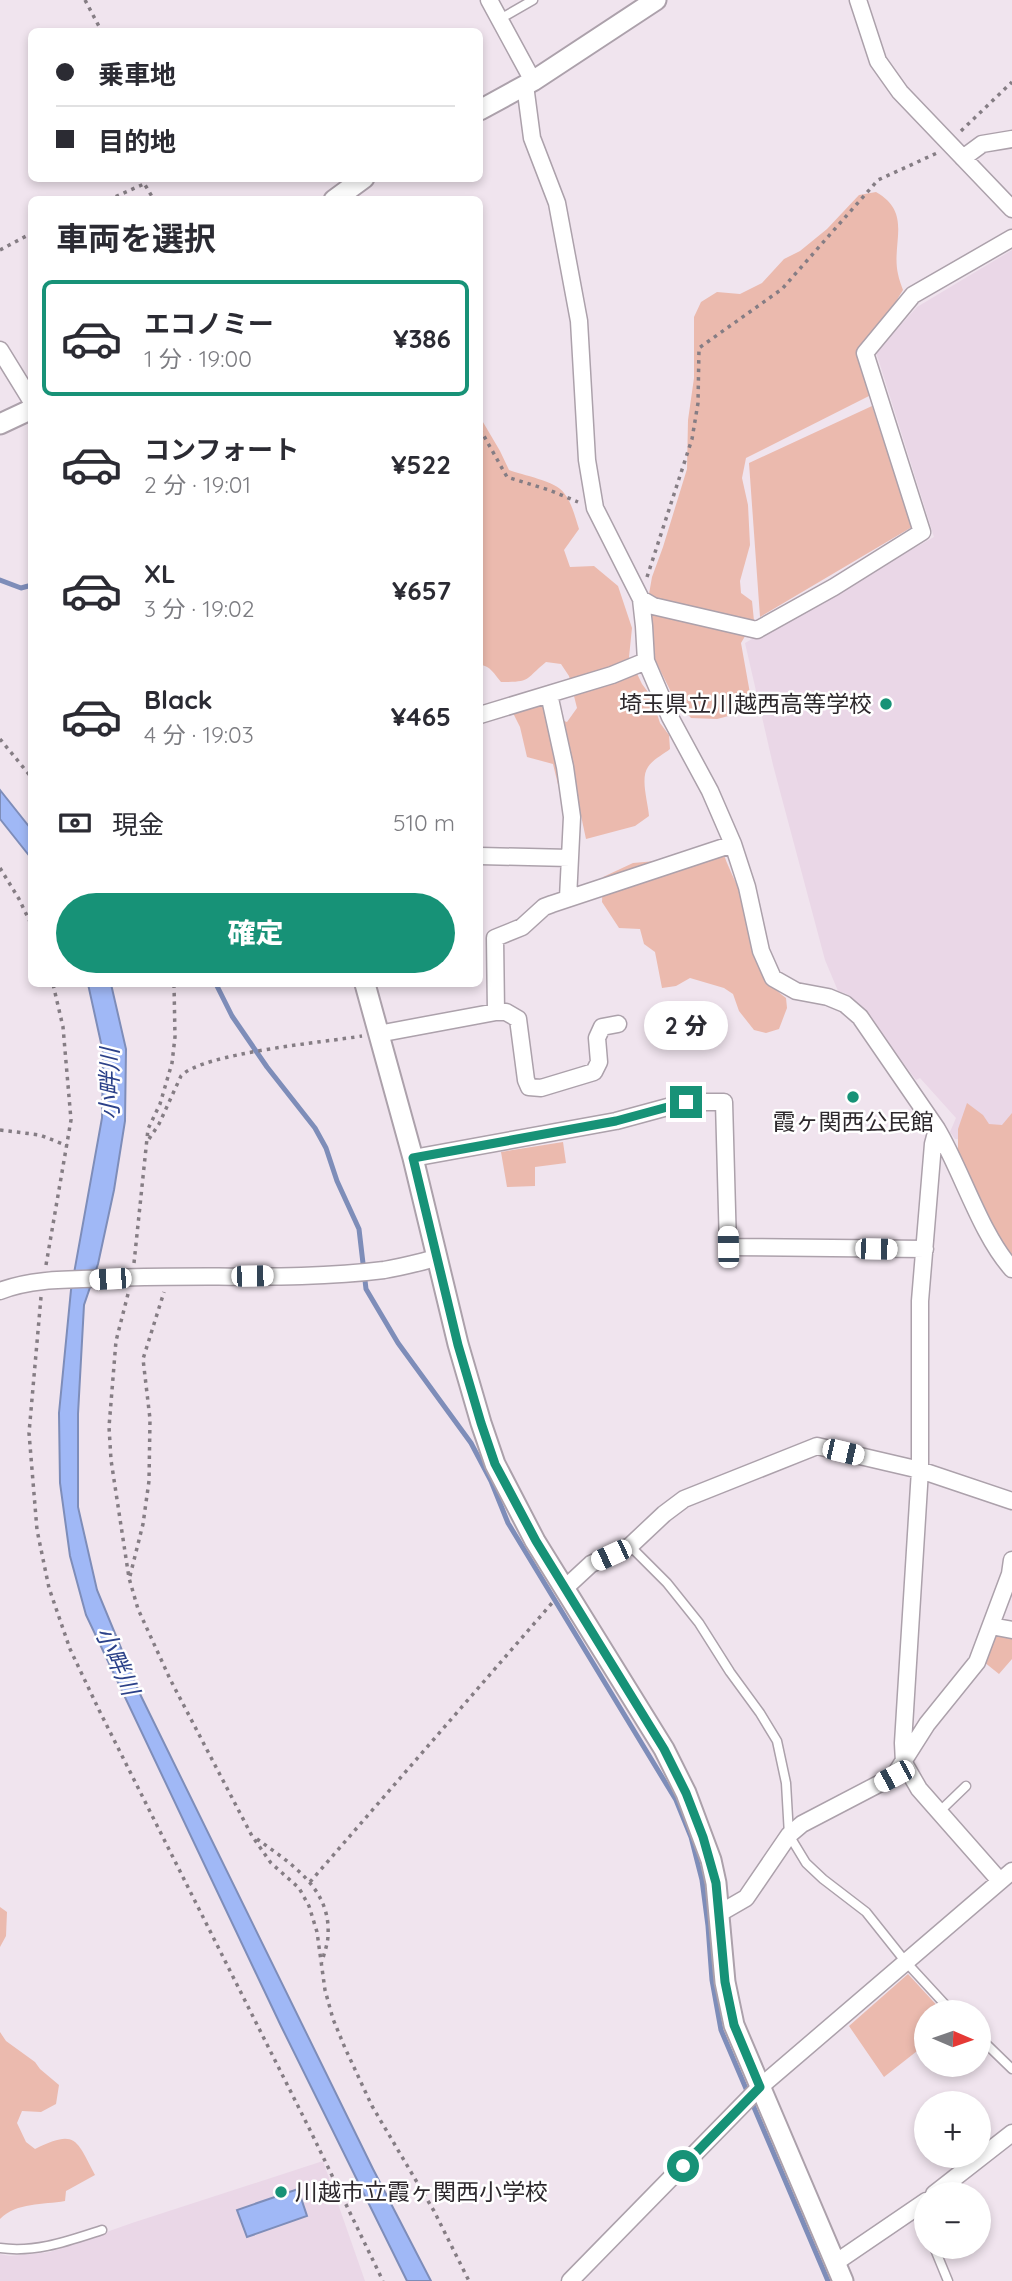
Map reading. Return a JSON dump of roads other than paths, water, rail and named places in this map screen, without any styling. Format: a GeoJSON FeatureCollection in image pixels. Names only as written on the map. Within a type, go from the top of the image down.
{"type":"FeatureCollection","features":[{"type":"Feature","properties":{"kind":"street"},"geometry":{"type":"LineString","coordinates":[[489,0],[529,83],[532,138],[558,203],[579,321],[587,460],[595,508],[640,599],[646,661],[670,718],[710,791],[733,844],[747,887],[761,951],[773,978],[796,991],[828,997],[845,1004],[860,1017],[937,1129],[985,1225],[1012,1269]]}},
{"type":"Feature","properties":{"kind":"street"},"geometry":{"type":"LineString","coordinates":[[483,108],[529,83],[656,0]]}},
{"type":"Feature","properties":{"kind":"street"},"geometry":{"type":"LineString","coordinates":[[858,0],[878,61],[900,92],[1012,209]]}},
{"type":"Feature","properties":{"kind":"street"},"geometry":{"type":"LineString","coordinates":[[963,158],[982,144],[1012,139]]}},
{"type":"Feature","properties":{"kind":"street"},"geometry":{"type":"LineString","coordinates":[[339,196],[359,182]]}},
{"type":"Feature","properties":{"kind":"street"},"geometry":{"type":"LineString","coordinates":[[640,599],[653,606],[757,630],[834,587],[922,532],[865,353],[913,296],[1012,238]]}},
{"type":"Feature","properties":{"kind":"street"},"geometry":{"type":"LineString","coordinates":[[0,350],[28,396]]}},
{"type":"Feature","properties":{"kind":"street"},"geometry":{"type":"LineString","coordinates":[[0,424],[28,411]]}},
{"type":"Feature","properties":{"kind":"street"},"geometry":{"type":"LineString","coordinates":[[483,714],[612,676],[646,661]]}},
{"type":"Feature","properties":{"kind":"street"},"geometry":{"type":"LineString","coordinates":[[549,694],[565,767],[572,817],[568,898]]}},
{"type":"Feature","properties":{"kind":"street"},"geometry":{"type":"LineString","coordinates":[[496,1012],[495,938],[522,927],[544,907],[733,844]]}},
{"type":"Feature","properties":{"kind":"street"},"geometry":{"type":"LineString","coordinates":[[483,856],[569,858]]}},
{"type":"Feature","properties":{"kind":"street"},"geometry":{"type":"LineString","coordinates":[[366,987],[413,1158],[458,1345],[495,1464],[536,1541],[664,1749],[686,1793],[711,1860],[720,1913],[725,1982],[734,2025],[839,2272],[914,2211]]}},
{"type":"Feature","properties":{"kind":"street"},"geometry":{"type":"LineString","coordinates":[[378,1034],[506,1012],[517,1019],[526,1080],[529,1087],[533,1088],[559,1084],[594,1072],[599,1062],[597,1038],[602,1027],[618,1024]]}},
{"type":"Feature","properties":{"kind":"street"},"geometry":{"type":"LineString","coordinates":[[413,1158],[616,1121],[686,1102],[724,1102],[728,1247],[925,1250]]}},
{"type":"Feature","properties":{"kind":"street"},"geometry":{"type":"LineString","coordinates":[[570,2281],[760,2087],[1006,1876],[919,1790],[904,1763],[920,1470],[919,1337],[933,1144],[937,1129]]}},
{"type":"Feature","properties":{"kind":"street"},"geometry":{"type":"LineString","coordinates":[[0,1291],[18,1284],[43,1282],[336,1275],[388,1269],[437,1258]]}},
{"type":"Feature","properties":{"kind":"street"},"geometry":{"type":"LineString","coordinates":[[564,1589],[592,1564],[630,1546],[684,1499],[817,1446],[920,1470],[1012,1501]]}},
{"type":"Feature","properties":{"kind":"street"},"geometry":{"type":"LineString","coordinates":[[720,1913],[746,1898],[789,1835],[802,1824],[894,1776],[927,1724],[977,1662],[1010,1574],[1012,1560]]}},
{"type":"Feature","properties":{"kind":"street"},"geometry":{"type":"LineString","coordinates":[[991,1626],[1012,1630]]}},
{"type":"Feature","properties":{"kind":"street"},"geometry":{"type":"LineString","coordinates":[[949,2182],[1012,2133]]}},
{"type":"Feature","properties":{"kind":"lane"},"geometry":{"type":"LineString","coordinates":[[500,19],[533,0]]}},
{"type":"Feature","properties":{"kind":"lane"},"geometry":{"type":"LineString","coordinates":[[630,1546],[667,1583],[699,1623],[777,1741],[786,1783],[789,1835],[806,1863],[866,1912],[941,2000]]}},
{"type":"Feature","properties":{"kind":"lane"},"geometry":{"type":"LineString","coordinates":[[939,1812],[966,1786]]}},
{"type":"Feature","properties":{"kind":"lane"},"geometry":{"type":"LineString","coordinates":[[991,2049],[1012,2069]]}},
{"type":"Feature","properties":{"kind":"lane"},"geometry":{"type":"LineString","coordinates":[[0,2248],[43,2248],[102,2230]]}},
{"type":"Feature","properties":{"kind":"lane"},"geometry":{"type":"LineString","coordinates":[[939,2259],[948,2281]]}},
{"type":"Feature","properties":{"kind":"water"},"geometry":{"type":"Polygon","coordinates":[[[0,790],[28,825],[28,854],[0,819],[0,790]]]}},
{"type":"Feature","properties":{"kind":"water","name":"小畔川"},"geometry":{"type":"Polygon","coordinates":[[[89,987],[112,987],[126,1049],[125,1121],[98,1264],[84,1305],[78,1414],[78,1507],[97,1590],[140,1694],[373,2169],[431,2281],[407,2281],[281,2026],[86,1615],[70,1556],[60,1483],[59,1413],[71,1290],[102,1118],[103,1052],[89,987]]]}},
{"type":"Feature","properties":{"kind":"water"},"geometry":{"type":"Polygon","coordinates":[[[298,2189],[307,2216],[247,2237],[237,2210],[298,2189]]]}},
{"type":"Feature","properties":{"kind":"waterway"},"geometry":{"type":"LineString","coordinates":[[0,580],[21,588],[28,586]]}},
{"type":"Feature","properties":{"kind":"waterway"},"geometry":{"type":"LineString","coordinates":[[218,987],[232,1016],[267,1067],[315,1128],[326,1148],[337,1181],[359,1229],[366,1289],[398,1343],[471,1443],[491,1481],[508,1523],[676,1800],[691,1837],[702,1880],[712,1980],[721,2030],[828,2281]]}},
{"type":"Feature","properties":{"kind":"place","name":"埼玉県立川越西高等学校"},"geometry":{"type":"Point","coordinates":[886,704]}},
{"type":"Feature","properties":{"kind":"place","name":"霞ヶ関西公民館"},"geometry":{"type":"Point","coordinates":[853,1097]}},
{"type":"Feature","properties":{"kind":"place","name":"川越市立霞ヶ関西小学校"},"geometry":{"type":"Point","coordinates":[281,2192]}}]}
